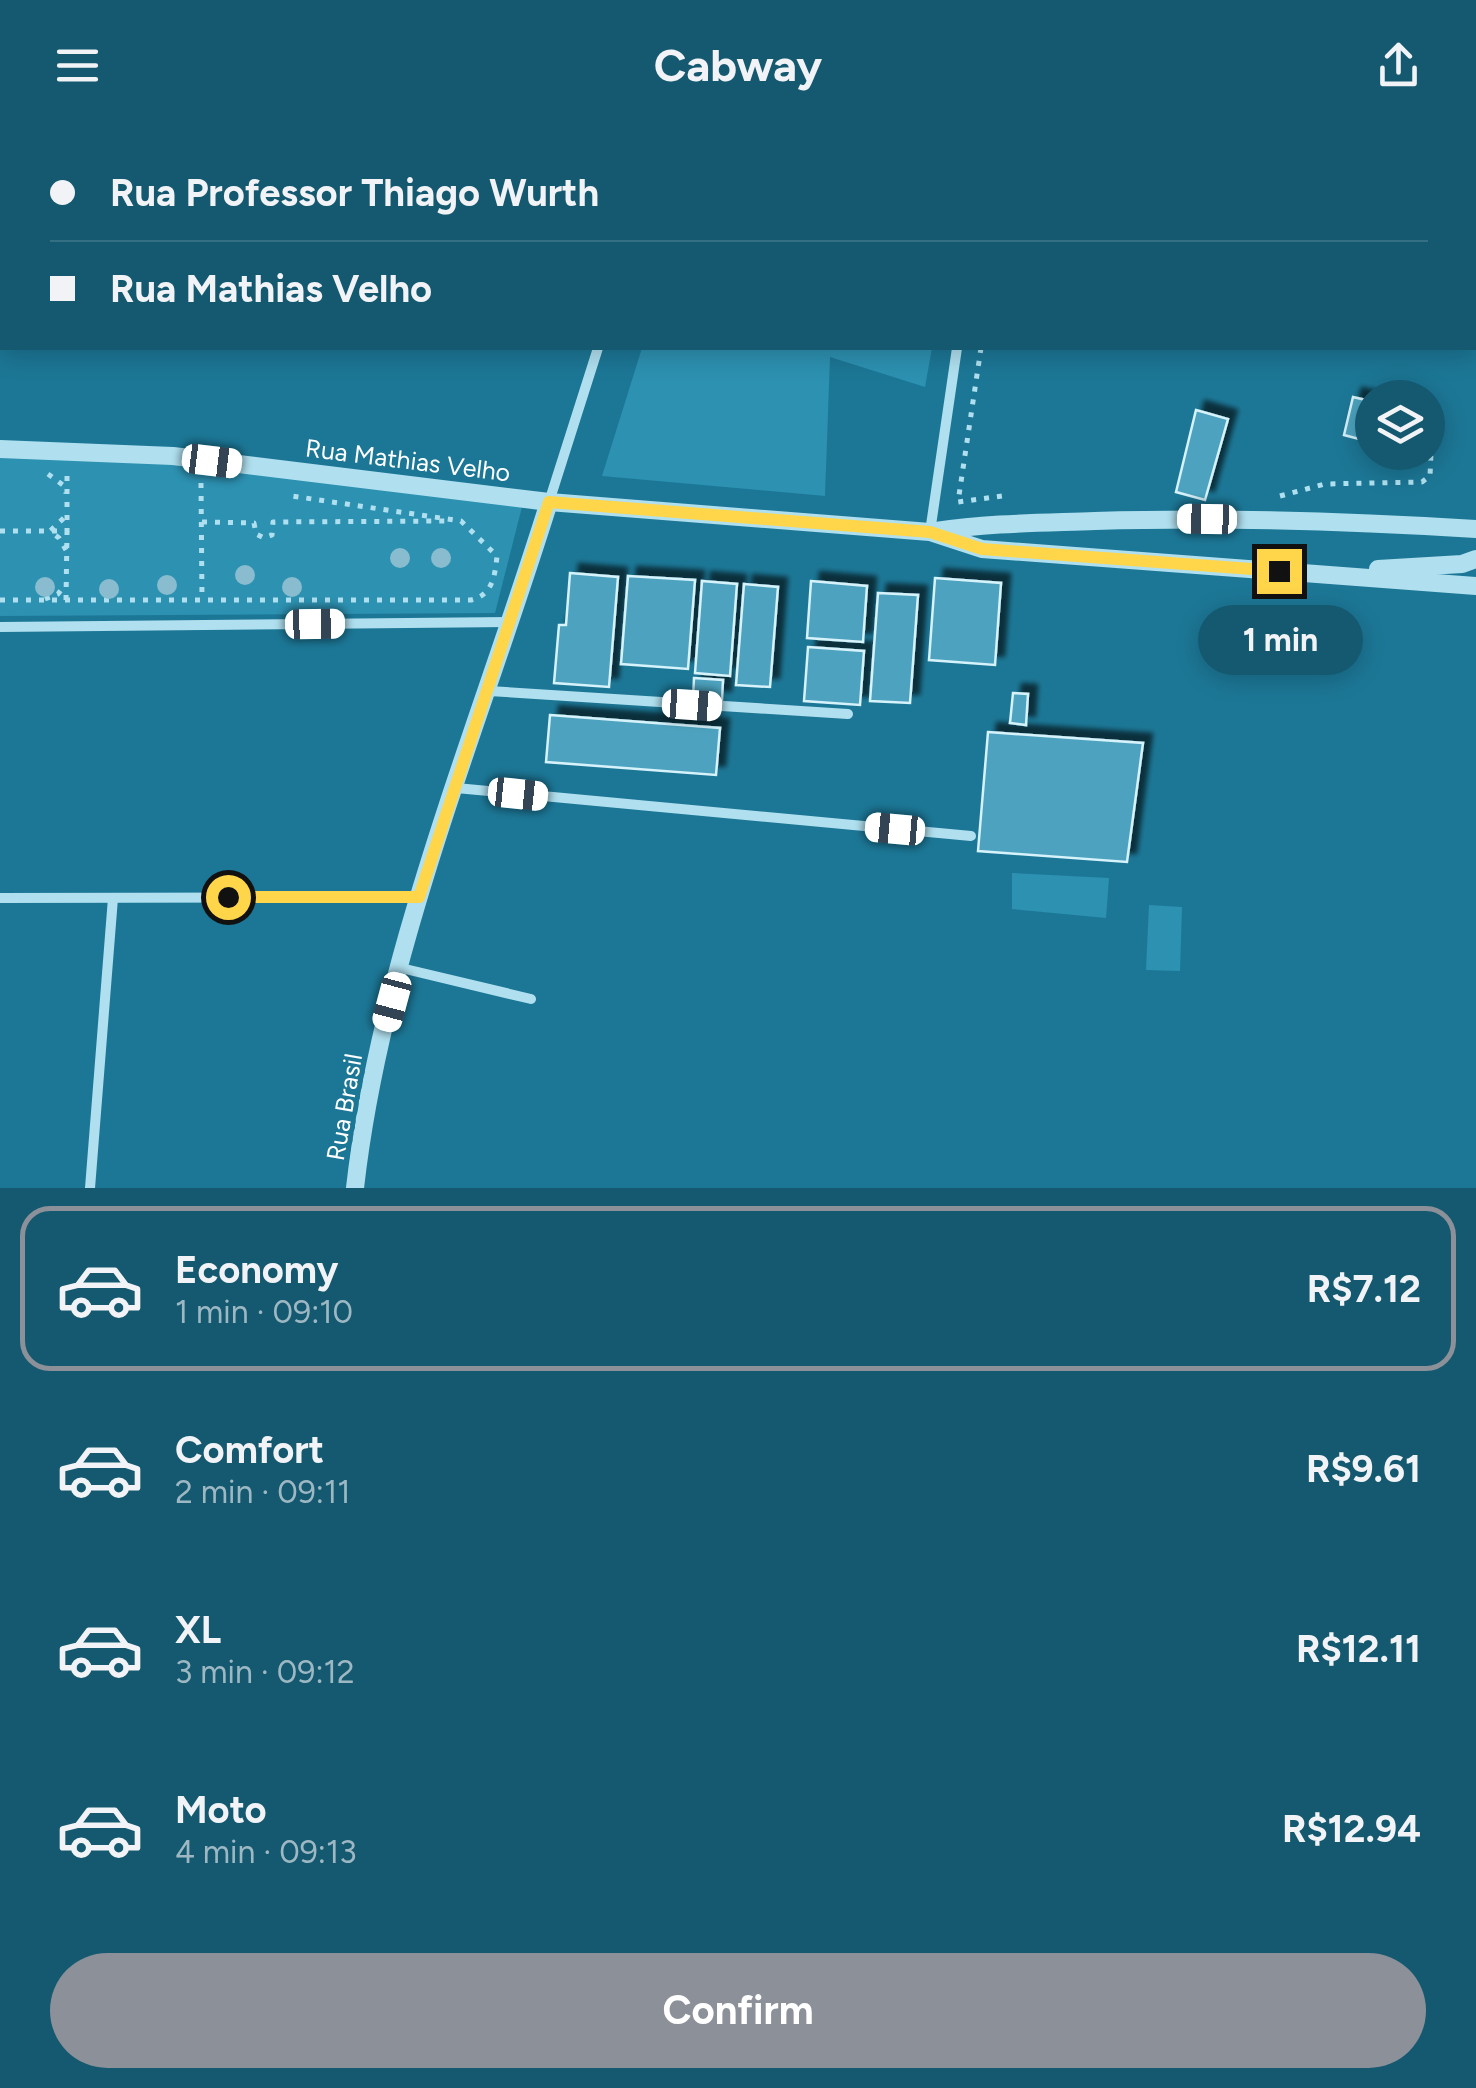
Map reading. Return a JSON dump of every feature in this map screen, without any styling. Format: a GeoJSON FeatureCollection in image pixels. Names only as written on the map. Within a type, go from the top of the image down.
{"type":"FeatureCollection","features":[{"type":"Feature","properties":{"kind":"street","name":"Rua Brasil"},"geometry":{"type":"LineString","coordinates":[[356,1188],[374,1070],[419,897],[512,622],[597,350]]}},
{"type":"Feature","properties":{"kind":"street"},"geometry":{"type":"LineString","coordinates":[[930,532],[956,350]]}},
{"type":"Feature","properties":{"kind":"street","name":"Rua Mathias Velho"},"geometry":{"type":"LineString","coordinates":[[0,449],[172,456],[549,502],[930,532],[976,525],[1173,518],[1359,521],[1476,529]]}},
{"type":"Feature","properties":{"kind":"street","name":"Rua Mathias Velho"},"geometry":{"type":"LineString","coordinates":[[930,532],[982,549],[1476,586]]}},
{"type":"Feature","properties":{"kind":"street"},"geometry":{"type":"LineString","coordinates":[[1318,573],[1462,564],[1476,559]]}},
{"type":"Feature","properties":{"kind":"street"},"geometry":{"type":"LineString","coordinates":[[0,627],[512,622]]}},
{"type":"Feature","properties":{"kind":"street"},"geometry":{"type":"LineString","coordinates":[[489,690],[848,714]]}},
{"type":"Feature","properties":{"kind":"street"},"geometry":{"type":"LineString","coordinates":[[456,788],[971,836]]}},
{"type":"Feature","properties":{"kind":"street"},"geometry":{"type":"LineString","coordinates":[[0,898],[419,897]]}},
{"type":"Feature","properties":{"kind":"street"},"geometry":{"type":"LineString","coordinates":[[90,1188],[113,898]]}},
{"type":"Feature","properties":{"kind":"street"},"geometry":{"type":"LineString","coordinates":[[400,968],[531,999]]}},
{"type":"Feature","properties":{"kind":"path"},"geometry":{"type":"LineString","coordinates":[[981,350],[958,502],[1009,494]]}},
{"type":"Feature","properties":{"kind":"path"},"geometry":{"type":"LineString","coordinates":[[1276,497],[1326,484],[1422,482],[1430,476],[1430,470]]}},
{"type":"Feature","properties":{"kind":"path"},"geometry":{"type":"LineString","coordinates":[[32,474],[84,476]]}},
{"type":"Feature","properties":{"kind":"path"},"geometry":{"type":"LineString","coordinates":[[48,474],[63,486],[67,497]]}},
{"type":"Feature","properties":{"kind":"path"},"geometry":{"type":"LineString","coordinates":[[66,600],[67,475]]}},
{"type":"Feature","properties":{"kind":"path"},"geometry":{"type":"LineString","coordinates":[[186,480],[202,483],[202,600]]}},
{"type":"Feature","properties":{"kind":"path"},"geometry":{"type":"LineString","coordinates":[[0,600],[478,598],[492,584],[497,556],[462,521],[276,494]]}},
{"type":"Feature","properties":{"kind":"path"},"geometry":{"type":"LineString","coordinates":[[50,531],[67,512]]}},
{"type":"Feature","properties":{"kind":"path"},"geometry":{"type":"LineString","coordinates":[[202,522],[254,523],[256,534],[264,538],[272,535],[273,522],[462,521]]}},
{"type":"Feature","properties":{"kind":"path"},"geometry":{"type":"LineString","coordinates":[[0,531],[67,531]]}},
{"type":"Feature","properties":{"kind":"path"},"geometry":{"type":"LineString","coordinates":[[50,531],[62,541],[67,554]]}},
{"type":"Feature","properties":{"kind":"path"},"geometry":{"type":"LineString","coordinates":[[42,600],[58,594],[66,582]]}},
{"type":"Feature","properties":{"kind":"shaded area"},"geometry":{"type":"Polygon","coordinates":[[[641,350],[932,350],[925,387],[830,357],[825,496],[602,476],[641,350]]]}},
{"type":"Feature","properties":{"kind":"shaded area"},"geometry":{"type":"Polygon","coordinates":[[[0,456],[170,461],[524,499],[495,613],[0,616],[0,456]]]}},
{"type":"Feature","properties":{"kind":"shaded area"},"geometry":{"type":"Polygon","coordinates":[[[1012,873],[1109,878],[1106,918],[1012,909],[1012,873]]]}},
{"type":"Feature","properties":{"kind":"shaded area"},"geometry":{"type":"Polygon","coordinates":[[[1149,905],[1182,907],[1180,971],[1146,970],[1149,905]]]}},
{"type":"Feature","properties":{"kind":"building"},"geometry":{"type":"Polygon","coordinates":[[[1353,397],[1355,397],[1355,438],[1344,435],[1353,397]]]}},
{"type":"Feature","properties":{"kind":"building"},"geometry":{"type":"Polygon","coordinates":[[[1196,410],[1228,419],[1205,500],[1176,492],[1196,410]]]}},
{"type":"Feature","properties":{"kind":"building"},"geometry":{"type":"Polygon","coordinates":[[[570,573],[618,577],[609,687],[554,683],[559,625],[566,625],[570,573]]]}},
{"type":"Feature","properties":{"kind":"building"},"geometry":{"type":"Polygon","coordinates":[[[628,576],[695,580],[688,669],[621,664],[628,576]]]}},
{"type":"Feature","properties":{"kind":"building"},"geometry":{"type":"Polygon","coordinates":[[[935,578],[1001,583],[995,665],[929,660],[935,578]]]}},
{"type":"Feature","properties":{"kind":"building"},"geometry":{"type":"Polygon","coordinates":[[[702,581],[737,584],[730,676],[695,673],[702,581]]]}},
{"type":"Feature","properties":{"kind":"building"},"geometry":{"type":"Polygon","coordinates":[[[811,581],[867,586],[863,642],[807,638],[811,581]]]}},
{"type":"Feature","properties":{"kind":"building"},"geometry":{"type":"Polygon","coordinates":[[[744,584],[778,587],[770,687],[736,685],[744,584]]]}},
{"type":"Feature","properties":{"kind":"building"},"geometry":{"type":"Polygon","coordinates":[[[878,593],[918,595],[910,703],[870,701],[878,593]]]}},
{"type":"Feature","properties":{"kind":"building"},"geometry":{"type":"Polygon","coordinates":[[[808,647],[864,651],[860,705],[804,701],[808,647]]]}},
{"type":"Feature","properties":{"kind":"building"},"geometry":{"type":"Polygon","coordinates":[[[694,678],[723,680],[722,700],[693,698],[694,678]]]}},
{"type":"Feature","properties":{"kind":"building"},"geometry":{"type":"Polygon","coordinates":[[[1013,693],[1028,694],[1026,725],[1010,723],[1013,693]]]}},
{"type":"Feature","properties":{"kind":"building"},"geometry":{"type":"Polygon","coordinates":[[[550,715],[720,728],[716,775],[546,762],[550,715]]]}},
{"type":"Feature","properties":{"kind":"building"},"geometry":{"type":"Polygon","coordinates":[[[988,732],[1143,743],[1127,862],[978,851],[988,732]]]}},
{"type":"Feature","properties":{"kind":"route"},"geometry":{"type":"LineString","coordinates":[[228,897],[419,897],[549,502],[930,532],[982,549],[1279,571]]}}]}
